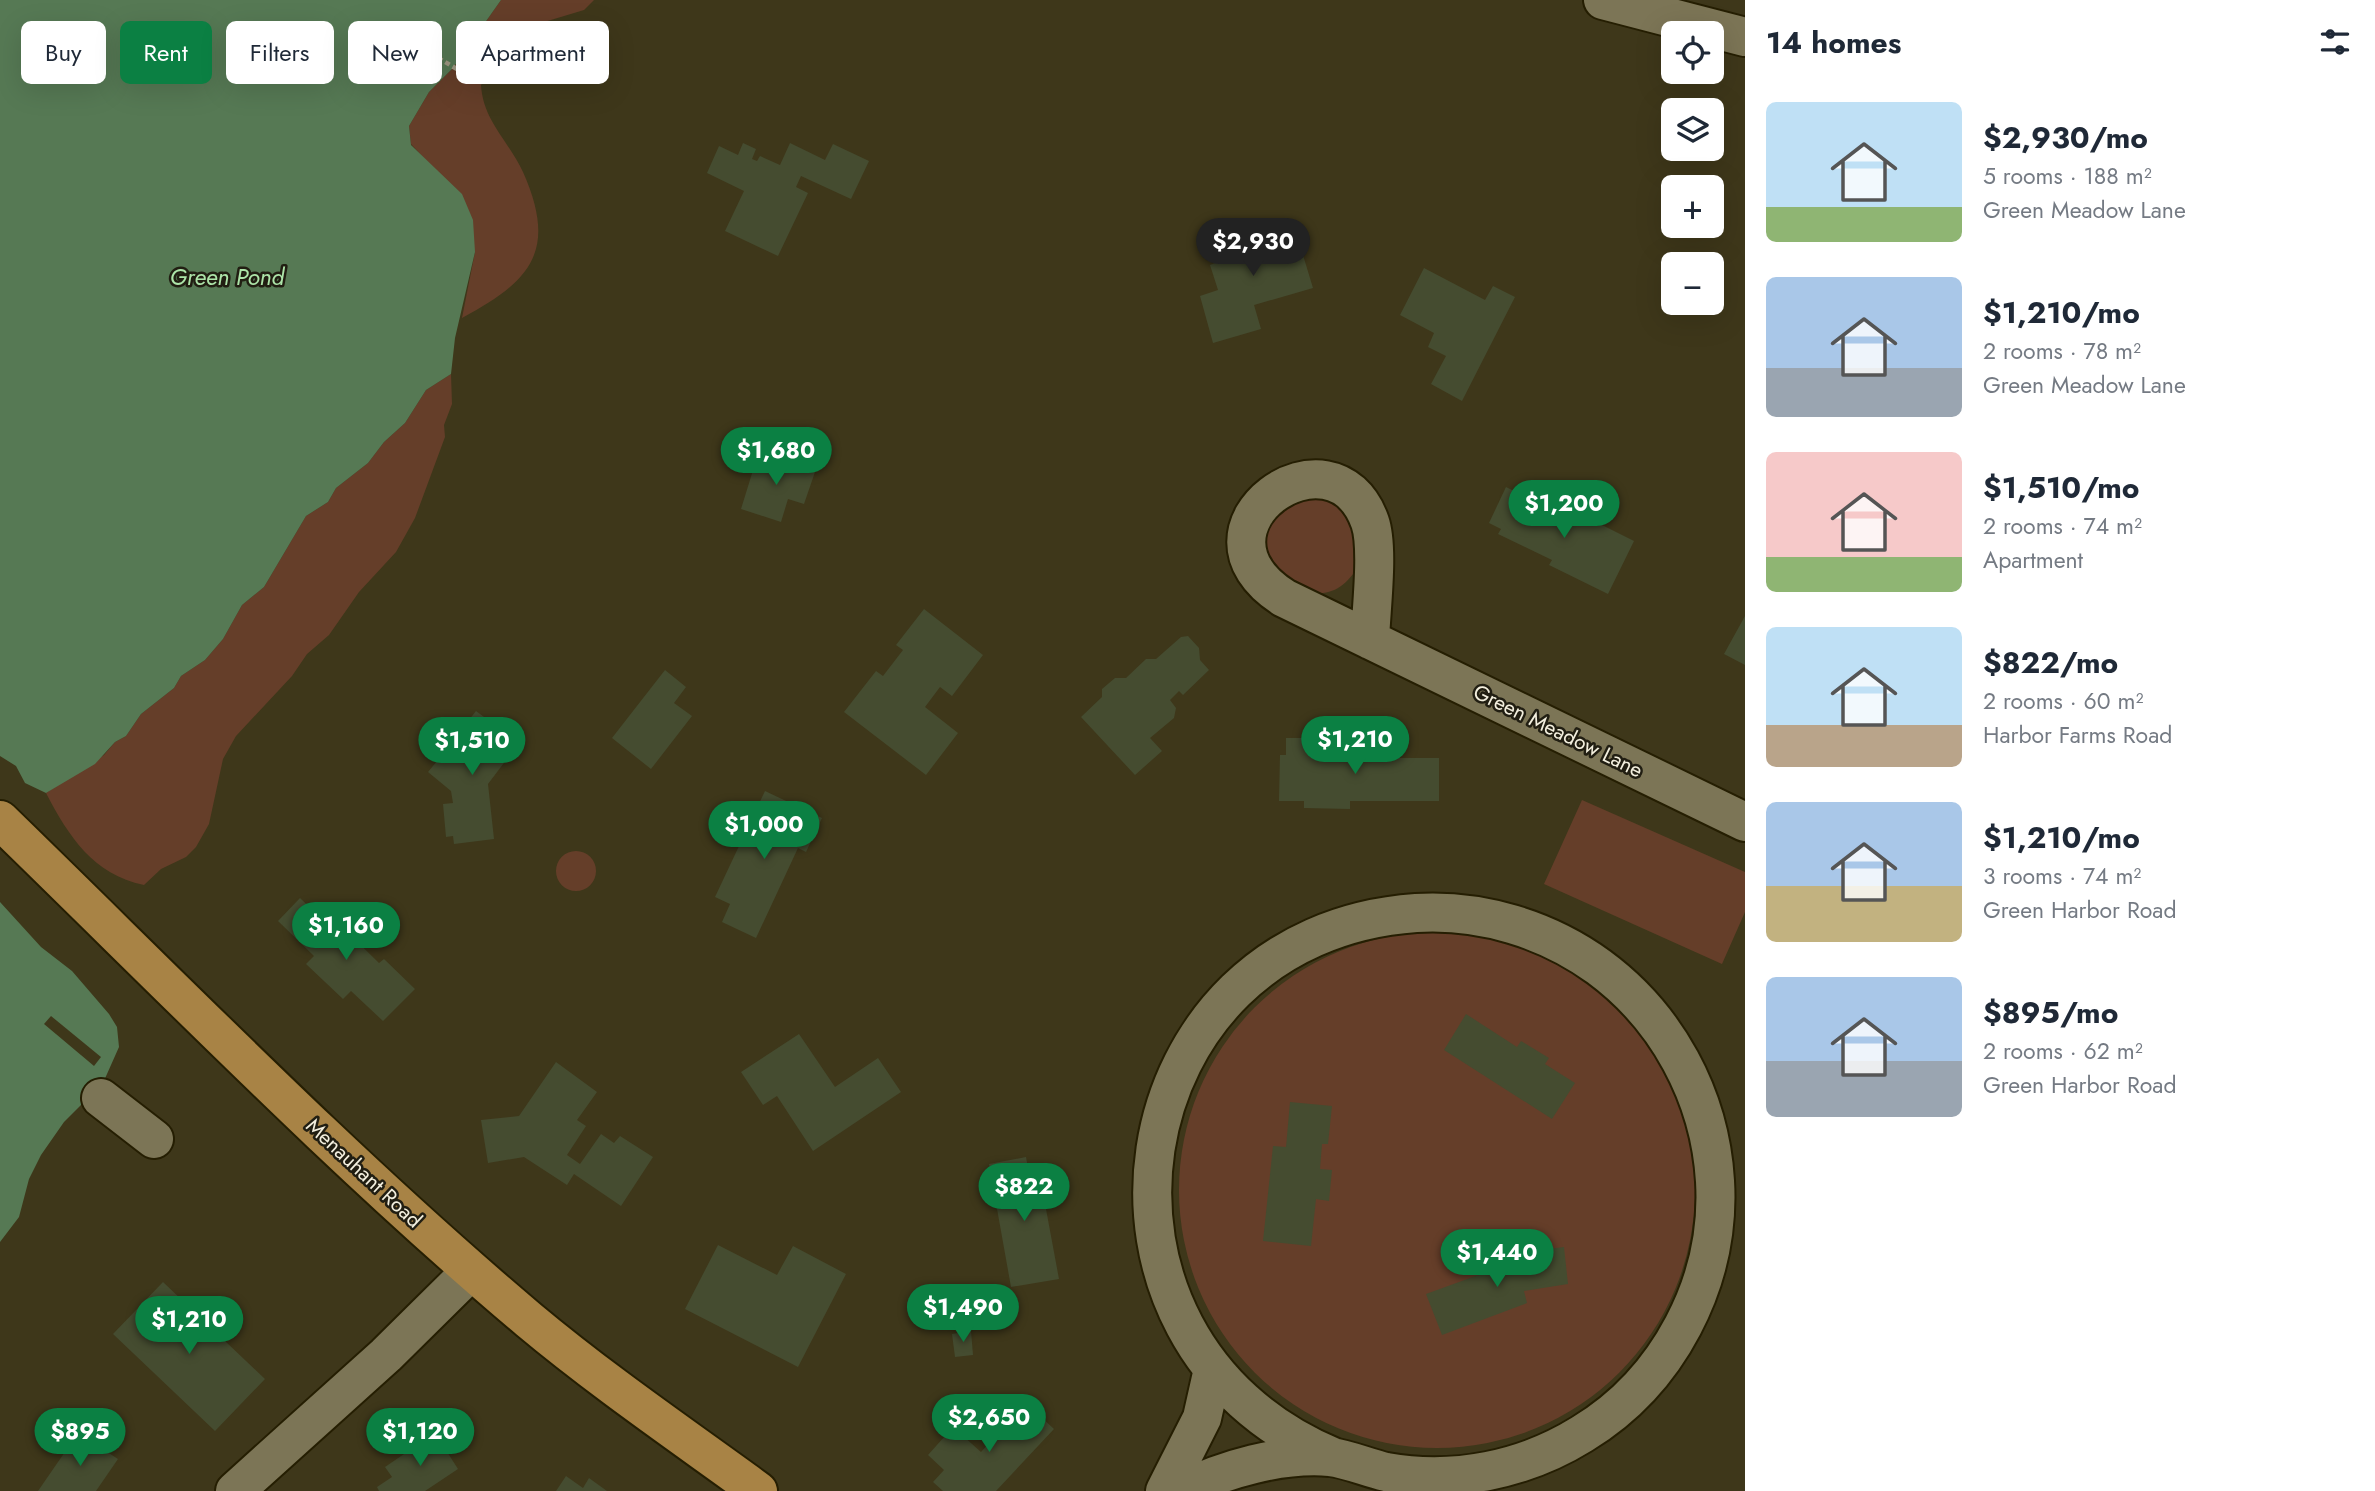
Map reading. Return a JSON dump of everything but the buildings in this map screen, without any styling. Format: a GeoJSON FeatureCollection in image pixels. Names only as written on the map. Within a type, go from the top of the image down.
{"type":"FeatureCollection","features":[{"type":"Feature","properties":{"kind":"main road","name":"Menauhant Road"},"geometry":{"type":"LineString","coordinates":[[0,820],[346,1158],[471,1270],[620,1391],[758,1491]]}},
{"type":"Feature","properties":{"kind":"street"},"geometry":{"type":"LineString","coordinates":[[1602,0],[1745,37]]}},
{"type":"Feature","properties":{"kind":"street","name":"Green Meadow Lane"},"geometry":{"type":"LineString","coordinates":[[1370,640],[1745,822]]}},
{"type":"Feature","properties":{"kind":"street"},"geometry":{"type":"LineString","coordinates":[[1409,914],[1459,914],[1509,924],[1547,937],[1600,968],[1645,1009],[1669,1041],[1693,1086],[1709,1134],[1716,1194],[1713,1234],[1704,1274],[1681,1330],[1647,1380],[1618,1408],[1586,1432],[1531,1459],[1492,1470],[1432,1476],[1391,1473],[1332,1457],[1309,1447],[1267,1421],[1229,1388],[1189,1336],[1165,1280],[1155,1241],[1151,1180],[1161,1121],[1174,1082],[1204,1030],[1230,999],[1268,966],[1311,940],[1349,925],[1409,914]]}},
{"type":"Feature","properties":{"kind":"street"},"geometry":{"type":"LineString","coordinates":[[101,1098],[153,1139]]}},
{"type":"Feature","properties":{"kind":"street"},"geometry":{"type":"LineString","coordinates":[[235,1491],[386,1355],[471,1270]]}},
{"type":"Feature","properties":{"kind":"street"},"geometry":{"type":"LineString","coordinates":[[1165,1491],[1202,1418],[1213,1369]]}},
{"type":"Feature","properties":{"kind":"street"},"geometry":{"type":"LineString","coordinates":[[1181,1491],[1205,1479],[1272,1461],[1332,1457]]}},
{"type":"Feature","properties":{"kind":"shaded area"},"geometry":{"type":"Polygon","coordinates":[[[501,0],[594,0],[584,10],[548,21],[486,21],[501,0]]]}},
{"type":"Feature","properties":{"kind":"shaded area"},"geometry":{"type":"Polygon","coordinates":[[[456,64],[456,84],[482,84],[486,109],[523,172],[538,223],[537,243],[532,261],[521,276],[506,291],[462,318],[475,252],[434,169],[411,144],[409,126],[429,92],[437,84],[442,84],[442,79],[456,64]]]}},
{"type":"Feature","properties":{"kind":"shaded area"},"geometry":{"type":"Polygon","coordinates":[[[451,374],[452,404],[444,425],[445,437],[415,518],[396,552],[359,592],[329,635],[307,654],[292,676],[236,736],[223,759],[209,824],[196,847],[186,857],[161,869],[144,885],[126,880],[97,863],[74,839],[46,793],[104,755],[115,742],[126,736],[141,714],[174,688],[181,676],[205,660],[223,639],[242,605],[264,587],[306,516],[328,502],[336,488],[368,463],[384,442],[405,423],[426,390],[451,374]]]}},
{"type":"Feature","properties":{"kind":"shaded area"},"geometry":{"type":"Polygon","coordinates":[[[1292,490],[1354,507],[1362,561],[1346,582],[1329,592],[1309,593],[1283,589],[1258,525],[1292,490]]]}},
{"type":"Feature","properties":{"kind":"shaded area"},"geometry":{"type":"Polygon","coordinates":[[[1582,800],[1745,872],[1745,912],[1722,964],[1544,884],[1582,800]]]}},
{"type":"Feature","properties":{"kind":"shaded area"},"geometry":{"type":"Polygon","coordinates":[[[576,851],[584,852],[590,857],[595,863],[595,879],[590,885],[584,890],[576,891],[568,890],[562,885],[557,879],[556,871],[557,863],[562,857],[568,852],[576,851]]]}},
{"type":"Feature","properties":{"kind":"shaded area"},"geometry":{"type":"Polygon","coordinates":[[[1437,932],[1487,937],[1536,951],[1581,975],[1620,1007],[1652,1046],[1676,1091],[1690,1140],[1695,1190],[1690,1240],[1676,1289],[1652,1334],[1620,1373],[1581,1405],[1536,1429],[1487,1443],[1437,1448],[1387,1443],[1338,1429],[1293,1405],[1254,1373],[1222,1334],[1198,1289],[1184,1240],[1179,1190],[1184,1140],[1198,1091],[1222,1046],[1254,1007],[1293,975],[1338,951],[1387,937],[1437,932]]]}},
{"type":"Feature","properties":{"kind":"water","name":"Green Pond"},"geometry":{"type":"Polygon","coordinates":[[[0,0],[501,0],[486,21],[456,21],[456,64],[442,79],[442,21],[348,21],[348,84],[437,84],[429,92],[409,126],[411,145],[462,194],[473,220],[475,252],[455,338],[451,374],[426,390],[405,423],[384,442],[368,463],[336,488],[328,502],[306,516],[264,587],[242,605],[223,639],[205,660],[181,676],[174,688],[141,714],[126,736],[115,742],[95,764],[46,793],[25,783],[16,766],[0,756],[0,0]]]}},
{"type":"Feature","properties":{"kind":"water"},"geometry":{"type":"Polygon","coordinates":[[[0,902],[41,947],[72,971],[109,1014],[117,1027],[119,1047],[103,1083],[64,1122],[41,1155],[29,1179],[19,1217],[0,1242],[0,902]]]}},
{"type":"Feature","properties":{"kind":"pier"},"geometry":{"type":"Polygon","coordinates":[[[51,1016],[101,1057],[94,1066],[44,1024],[51,1016]]]}}]}
